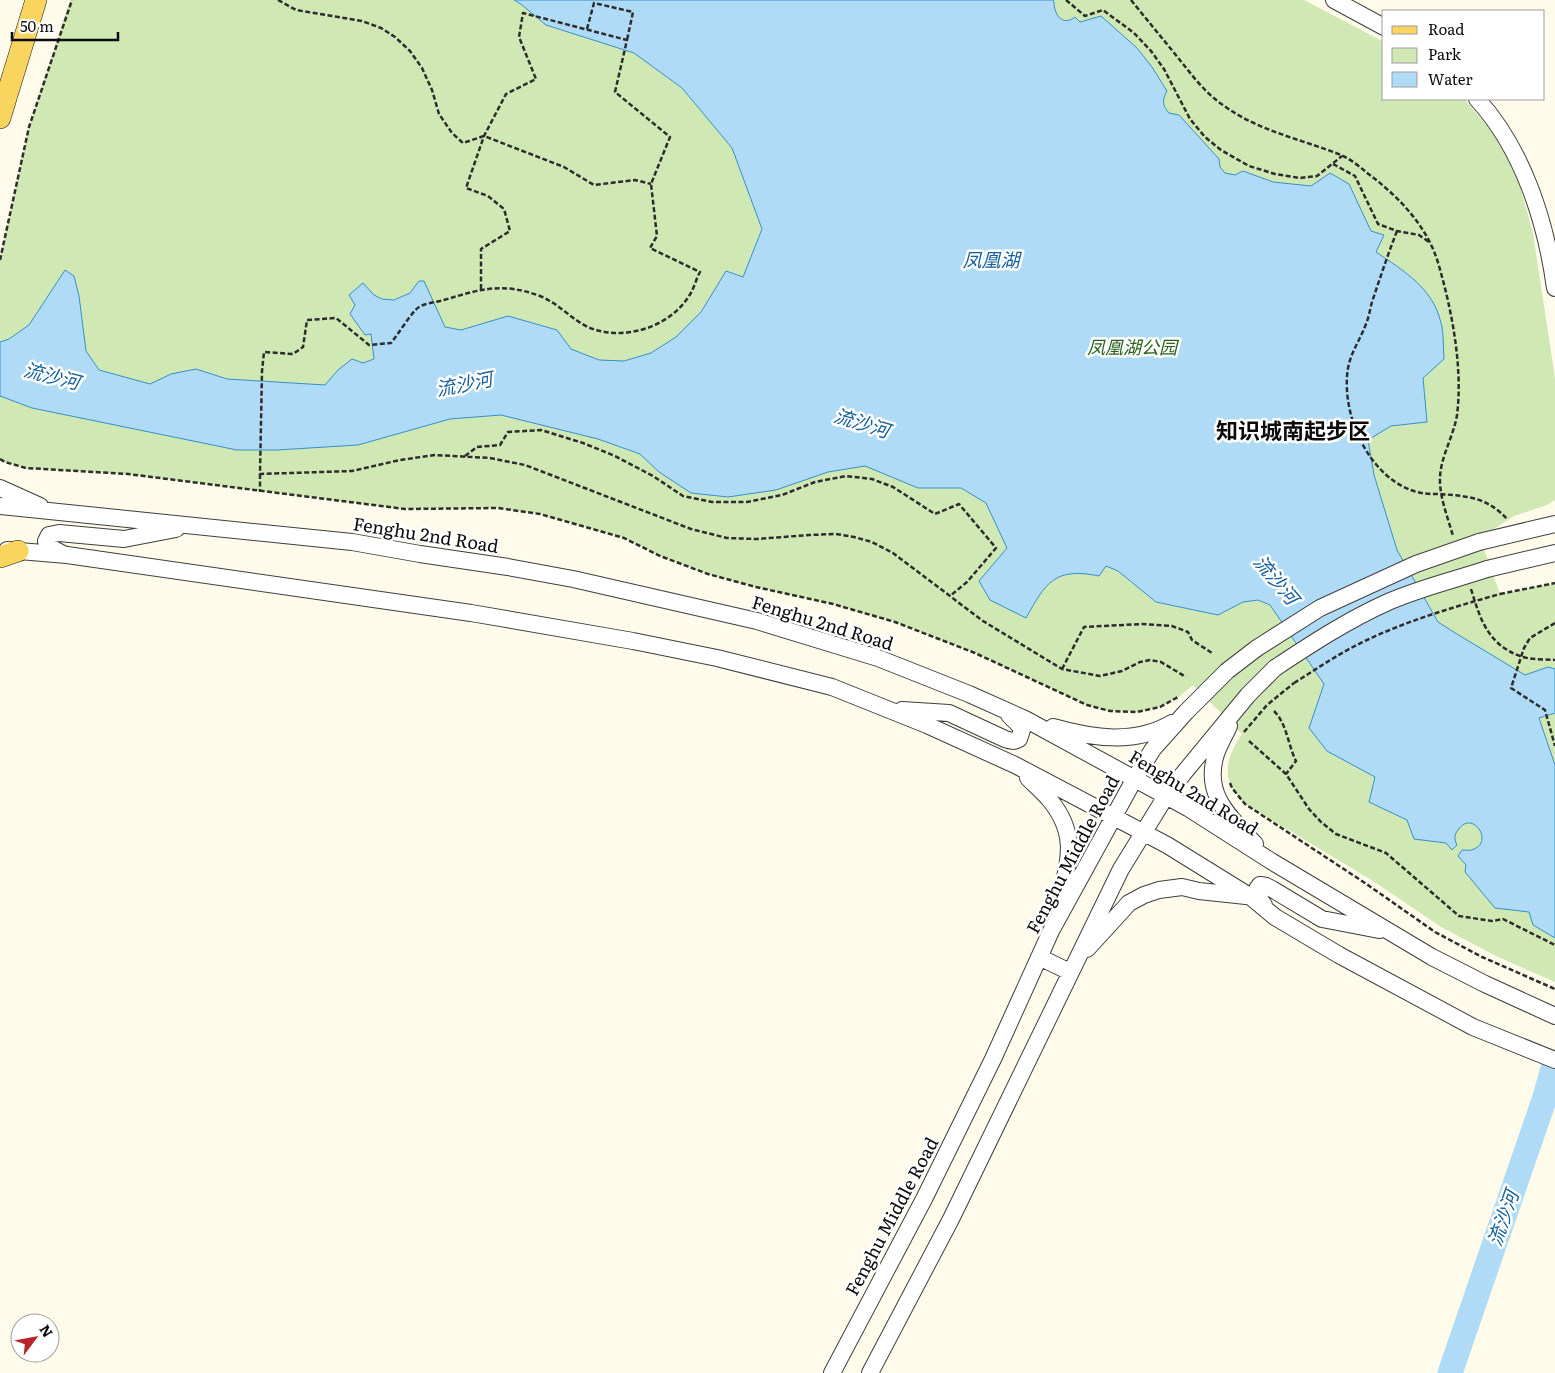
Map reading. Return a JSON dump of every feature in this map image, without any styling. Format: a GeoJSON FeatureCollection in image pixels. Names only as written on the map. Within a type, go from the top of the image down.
{"type":"FeatureCollection","features":[{"type":"Feature","properties":{"kind":"main road"},"geometry":{"type":"LineString","coordinates":[[0,118],[36,0]]}},
{"type":"Feature","properties":{"kind":"street"},"geometry":{"type":"LineString","coordinates":[[1334,0],[1382,27]]}},
{"type":"Feature","properties":{"kind":"street"},"geometry":{"type":"LineString","coordinates":[[1478,100],[1502,132],[1518,160],[1534,198],[1546,241],[1555,288]]}},
{"type":"Feature","properties":{"kind":"street"},"geometry":{"type":"LineString","coordinates":[[0,488],[48,510]]}},
{"type":"Feature","properties":{"kind":"street","name":"Fenghu 2nd Road"},"geometry":{"type":"LineString","coordinates":[[0,506],[352,542],[508,567],[582,581],[757,621],[819,639],[904,667],[1025,719],[1166,796],[1432,957],[1555,1016]]}},
{"type":"Feature","properties":{"kind":"street","name":"Fenghu Middle Road"},"geometry":{"type":"LineString","coordinates":[[832,1373],[929,1190],[993,1059],[1051,931],[1135,778],[1153,749],[1203,694],[1227,671],[1257,648],[1320,608],[1416,564],[1479,542],[1555,524]]}},
{"type":"Feature","properties":{"kind":"street"},"geometry":{"type":"LineString","coordinates":[[67,555],[48,546],[46,541],[49,535],[59,533],[124,539],[193,526]]}},
{"type":"Feature","properties":{"kind":"street"},"geometry":{"type":"LineString","coordinates":[[6,552],[67,555],[472,613],[633,641],[725,660],[832,687],[957,738],[1015,765],[1167,845],[1251,897],[1275,917],[1414,996],[1473,1027],[1555,1060]]}},
{"type":"Feature","properties":{"kind":"street"},"geometry":{"type":"LineString","coordinates":[[870,1373],[951,1218],[1121,869],[1166,796],[1237,708],[1275,668],[1331,632],[1388,602],[1419,590],[1487,569],[1555,553]]}},
{"type":"Feature","properties":{"kind":"street"},"geometry":{"type":"LineString","coordinates":[[1025,719],[1078,734],[1123,738],[1154,732],[1167,726],[1179,719],[1203,694]]}},
{"type":"Feature","properties":{"kind":"street"},"geometry":{"type":"LineString","coordinates":[[888,709],[949,713],[1012,741],[1019,739],[1022,730],[1001,708]]}},
{"type":"Feature","properties":{"kind":"street"},"geometry":{"type":"LineString","coordinates":[[1237,708],[1216,754],[1212,782],[1215,795],[1221,805],[1271,861]]}},
{"type":"Feature","properties":{"kind":"street"},"geometry":{"type":"LineString","coordinates":[[1015,765],[1049,800],[1067,828],[1070,844],[1068,861],[1051,931]]}},
{"type":"Feature","properties":{"kind":"street"},"geometry":{"type":"LineString","coordinates":[[1275,917],[1260,901],[1257,893],[1257,888],[1260,885],[1272,889],[1322,919],[1391,933]]}},
{"type":"Feature","properties":{"kind":"street"},"geometry":{"type":"LineString","coordinates":[[1073,966],[1129,903],[1144,895],[1159,890],[1182,887],[1199,891],[1251,897]]}},
{"type":"Feature","properties":{"kind":"street"},"geometry":{"type":"LineString","coordinates":[[1039,957],[1073,966]]}},
{"type":"Feature","properties":{"kind":"path"},"geometry":{"type":"LineString","coordinates":[[0,260],[29,127],[72,0]]}},
{"type":"Feature","properties":{"kind":"path"},"geometry":{"type":"LineString","coordinates":[[278,0],[296,10],[362,21],[381,28],[396,37],[410,51],[422,68],[432,90],[439,114],[452,133],[464,144],[484,136],[564,167],[594,185],[635,180],[651,184]]}},
{"type":"Feature","properties":{"kind":"path"},"geometry":{"type":"LineString","coordinates":[[1066,0],[1085,16],[1104,10],[1134,34],[1151,50],[1164,69],[1190,119],[1205,137],[1221,150],[1249,166],[1275,174],[1300,178],[1317,176],[1343,156]]}},
{"type":"Feature","properties":{"kind":"path"},"geometry":{"type":"LineString","coordinates":[[1131,0],[1202,87],[1222,105],[1268,130],[1343,156],[1384,185],[1404,204],[1431,243],[1439,264],[1446,293],[1458,371],[1457,416],[1440,476],[1442,494],[1455,540]]}},
{"type":"Feature","properties":{"kind":"path"},"geometry":{"type":"LineString","coordinates":[[260,492],[259,463],[264,352],[292,354],[303,347],[307,320],[336,318],[369,345],[391,343],[418,307],[481,289],[507,288],[527,291],[544,297],[588,327],[620,333],[642,330],[660,322],[676,311],[689,296],[700,272],[650,248],[657,236],[651,184],[670,137],[615,92],[633,12],[594,3],[587,29]]}},
{"type":"Feature","properties":{"kind":"path"},"geometry":{"type":"LineString","coordinates":[[481,289],[481,249],[510,231],[504,209],[488,196],[466,188],[484,136],[506,94],[536,79],[519,37],[520,24],[524,13],[627,40]]}},
{"type":"Feature","properties":{"kind":"path"},"geometry":{"type":"LineString","coordinates":[[1333,164],[1355,176],[1378,224],[1397,231],[1419,235],[1431,243]]}},
{"type":"Feature","properties":{"kind":"path"},"geometry":{"type":"LineString","coordinates":[[1397,231],[1366,325],[1351,355],[1347,378],[1352,417],[1364,448],[1388,476],[1401,487],[1419,493],[1468,496],[1499,510],[1512,524]]}},
{"type":"Feature","properties":{"kind":"path"},"geometry":{"type":"LineString","coordinates":[[465,456],[477,448],[500,445],[508,432],[541,430],[616,456],[653,476],[683,496],[712,502],[747,502],[782,495],[815,482],[846,476],[872,479],[893,487],[935,514],[959,504],[996,548],[967,582],[950,596]]}},
{"type":"Feature","properties":{"kind":"path"},"geometry":{"type":"LineString","coordinates":[[260,474],[352,471],[400,460],[435,455],[490,458],[525,466],[691,529],[727,538],[757,539],[836,534],[854,537],[872,542],[893,553],[995,629],[1062,669],[1100,676],[1150,660],[1161,662],[1186,677]]}},
{"type":"Feature","properties":{"kind":"path"},"geometry":{"type":"LineString","coordinates":[[0,459],[26,468],[128,474],[405,509],[498,508],[540,514],[624,538],[660,556],[708,574],[833,604],[894,622],[975,653],[1087,705],[1110,711],[1137,712],[1160,707],[1180,696]]}},
{"type":"Feature","properties":{"kind":"path"},"geometry":{"type":"LineString","coordinates":[[1242,734],[1267,705],[1294,683],[1349,649],[1432,614],[1500,594],[1555,583]]}},
{"type":"Feature","properties":{"kind":"path"},"geometry":{"type":"LineString","coordinates":[[1469,584],[1485,629],[1493,639],[1521,657],[1555,660]]}},
{"type":"Feature","properties":{"kind":"path"},"geometry":{"type":"LineString","coordinates":[[1555,623],[1530,638],[1524,648],[1511,688],[1544,710],[1555,746]]}},
{"type":"Feature","properties":{"kind":"path"},"geometry":{"type":"LineString","coordinates":[[1062,669],[1084,627],[1142,624],[1172,626],[1188,632],[1192,640],[1212,653]]}},
{"type":"Feature","properties":{"kind":"path"},"geometry":{"type":"LineString","coordinates":[[1274,711],[1281,718],[1296,761],[1286,774]]}},
{"type":"Feature","properties":{"kind":"path"},"geometry":{"type":"LineString","coordinates":[[1248,741],[1286,774],[1308,809],[1321,822],[1336,834],[1386,853],[1459,916],[1492,921],[1503,919],[1555,945]]}},
{"type":"Feature","properties":{"kind":"path"},"geometry":{"type":"LineString","coordinates":[[1230,780],[1232,788],[1245,804],[1365,883],[1435,932],[1482,957],[1555,989]]}},
{"type":"Feature","properties":{"kind":"green space","name":"凤凰湖公园"},"geometry":{"type":"Polygon","coordinates":[[[70,0],[1304,0],[1382,41],[1382,100],[1465,100],[1490,129],[1507,157],[1519,183],[1533,233],[1555,378],[1555,500],[1547,505],[1514,516],[1480,538],[1500,594],[1555,583],[1555,982],[1498,957],[1441,927],[1373,881],[1245,804],[1232,788],[1228,774],[1231,753],[1242,734],[1193,685],[1180,696],[1160,707],[1137,712],[1110,711],[1087,705],[975,653],[895,622],[833,604],[708,574],[660,556],[624,538],[540,514],[498,508],[405,509],[128,474],[26,468],[5,462],[0,459],[0,260],[29,127],[70,0]]]}},
{"type":"Feature","properties":{"kind":"water","name":"凤凰湖"},"geometry":{"type":"Polygon","coordinates":[[[514,0],[1053,0],[1057,15],[1063,20],[1070,20],[1075,17],[1080,22],[1101,16],[1137,48],[1167,91],[1164,97],[1164,105],[1169,113],[1179,115],[1219,159],[1220,167],[1225,173],[1235,175],[1243,171],[1273,182],[1311,186],[1330,173],[1349,184],[1371,231],[1384,235],[1376,252],[1407,274],[1424,290],[1437,311],[1443,332],[1444,359],[1423,378],[1427,422],[1391,426],[1368,440],[1374,475],[1397,550],[1438,622],[1525,675],[1548,667],[1555,669],[1555,713],[1539,718],[1555,765],[1555,938],[1533,925],[1529,912],[1495,908],[1465,872],[1466,865],[1458,856],[1462,850],[1474,849],[1480,845],[1482,840],[1479,829],[1474,825],[1464,824],[1458,830],[1455,837],[1457,845],[1452,850],[1446,843],[1414,839],[1407,820],[1369,802],[1375,777],[1327,751],[1309,728],[1324,684],[1270,605],[1258,600],[1243,602],[1218,615],[1156,602],[1118,571],[1106,566],[1099,576],[1072,574],[1054,580],[1040,595],[1026,618],[990,600],[979,581],[1007,548],[986,503],[961,488],[918,488],[865,466],[828,472],[776,490],[728,497],[691,493],[659,472],[640,454],[598,439],[501,415],[450,419],[358,445],[277,450],[237,450],[32,408],[0,396],[0,342],[9,339],[29,325],[65,270],[74,276],[79,296],[86,351],[99,370],[150,384],[171,374],[196,369],[227,379],[325,385],[338,370],[352,359],[363,363],[374,359],[371,334],[365,335],[350,314],[355,305],[349,295],[363,283],[374,295],[382,299],[394,300],[410,293],[419,281],[424,281],[445,327],[461,330],[508,316],[557,330],[571,349],[599,360],[624,361],[651,353],[676,337],[701,312],[726,271],[743,277],[762,229],[732,148],[682,88],[634,53],[546,25],[514,0]]]}},
{"type":"Feature","properties":{"kind":"waterway","name":"流沙河"},"geometry":{"type":"LineString","coordinates":[[1450,1373],[1544,1100],[1555,1062]]}},
{"type":"Feature","properties":{"kind":"district","name":"知识城南起步区"},"geometry":{"type":"Point","coordinates":[1293,429]}}]}
